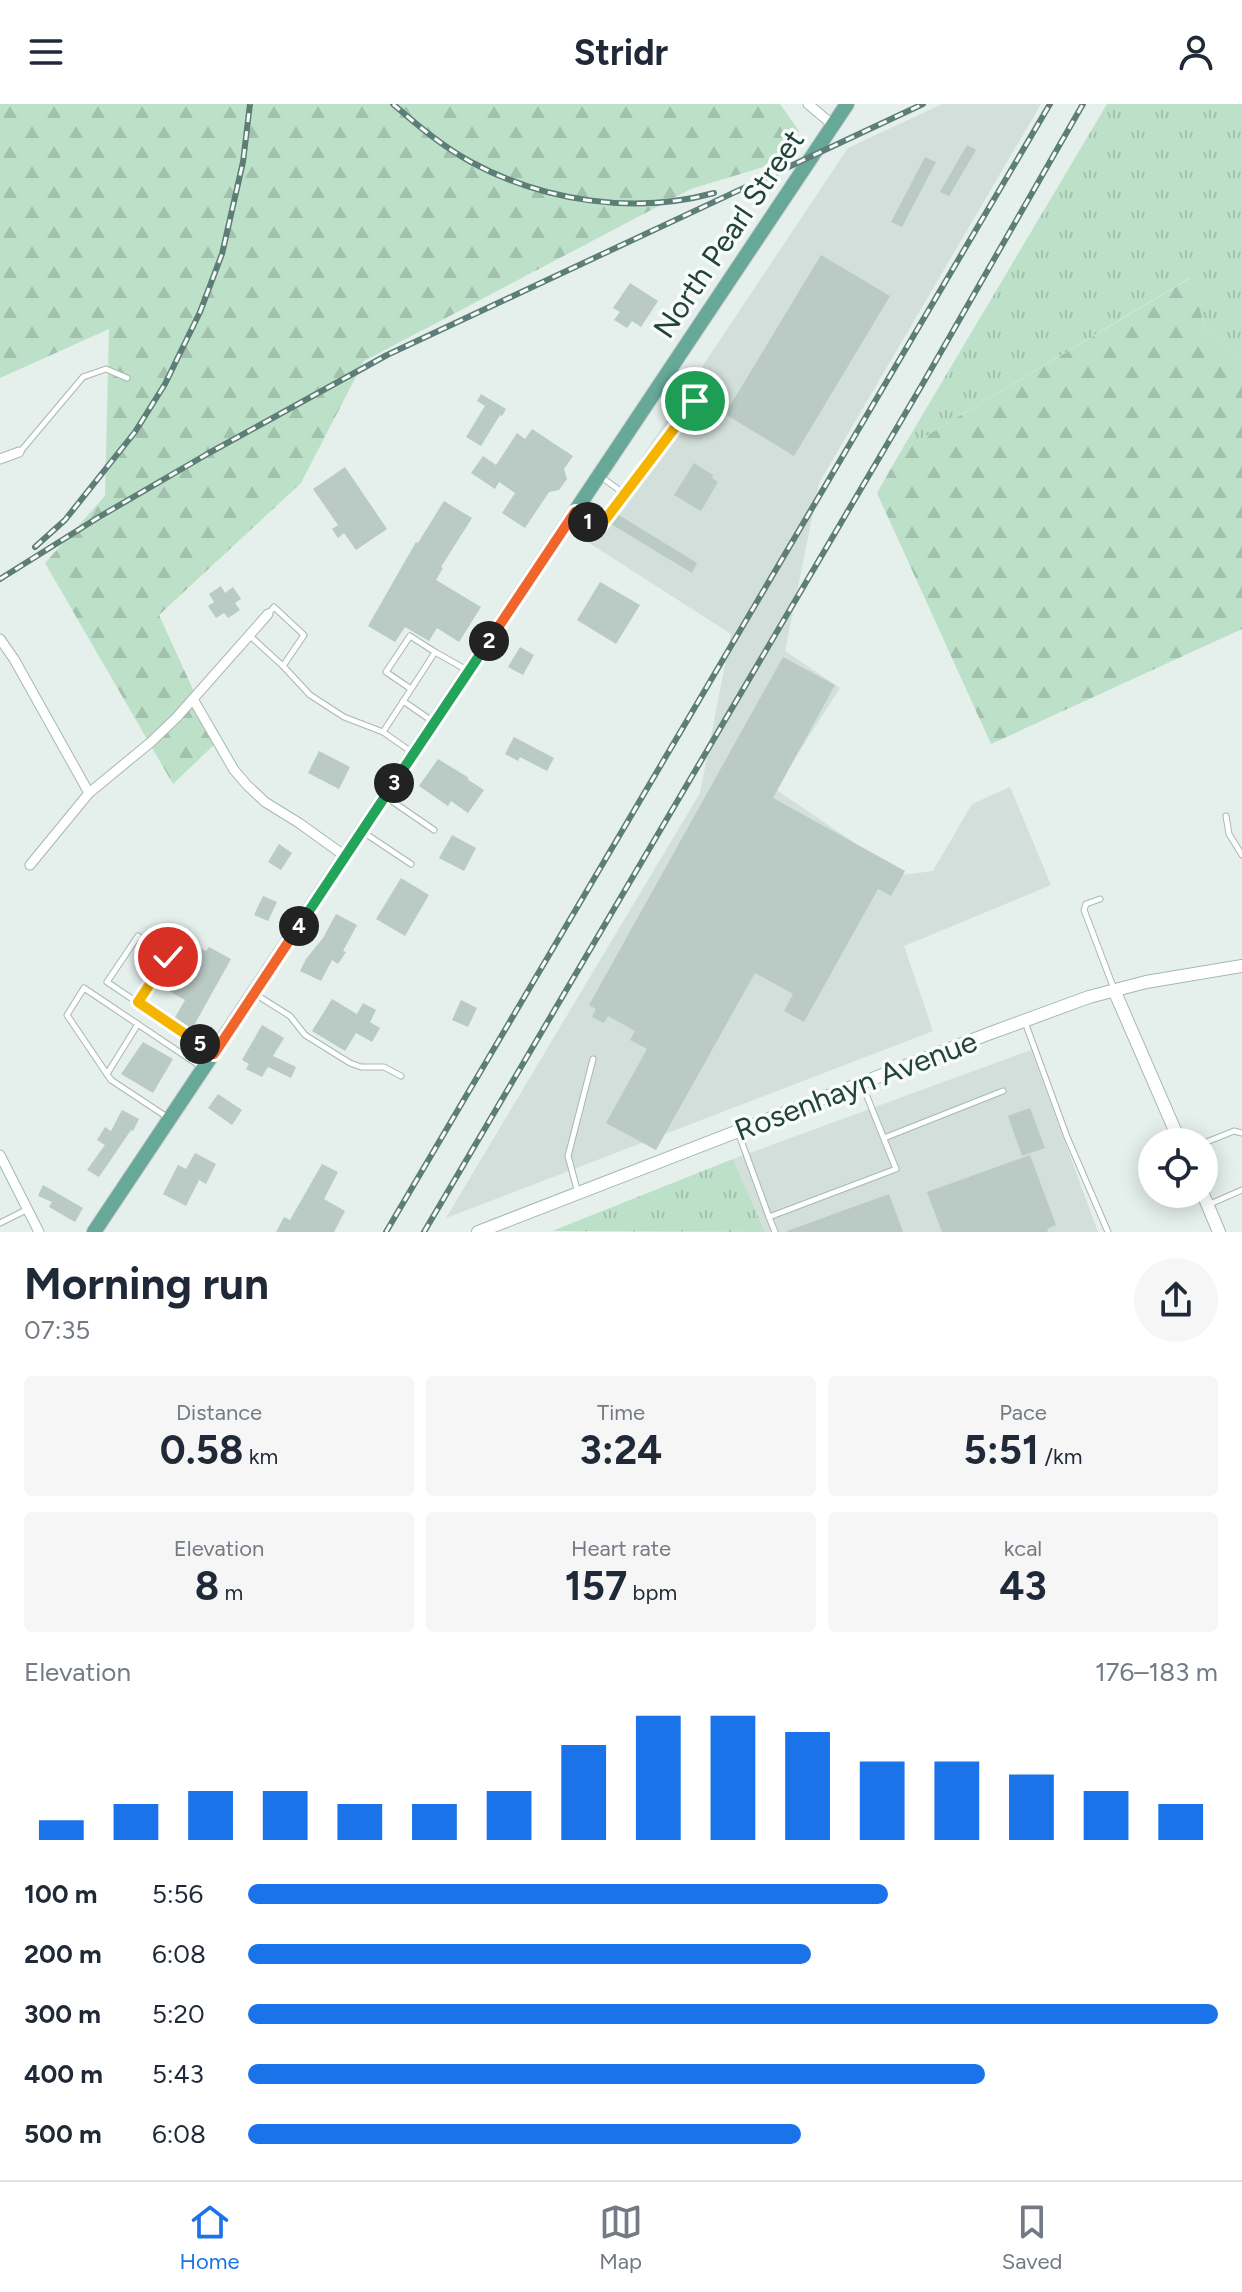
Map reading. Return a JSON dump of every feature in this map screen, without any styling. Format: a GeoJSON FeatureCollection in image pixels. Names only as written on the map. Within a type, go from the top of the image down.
{"type":"FeatureCollection","features":[{"type":"Feature","properties":{"kind":"main road","name":"North Pearl Street"},"geometry":{"type":"LineString","coordinates":[[94,1232],[847,104]]}},
{"type":"Feature","properties":{"kind":"street"},"geometry":{"type":"LineString","coordinates":[[808,104],[833,125]]}},
{"type":"Feature","properties":{"kind":"street"},"geometry":{"type":"LineString","coordinates":[[0,459],[19,452]]}},
{"type":"Feature","properties":{"kind":"street"},"geometry":{"type":"LineString","coordinates":[[30,865],[89,793],[151,742],[268,614]]}},
{"type":"Feature","properties":{"kind":"street"},"geometry":{"type":"LineString","coordinates":[[0,639],[89,793]]}},
{"type":"Feature","properties":{"kind":"street"},"geometry":{"type":"LineString","coordinates":[[193,699],[234,770],[247,785],[265,802],[345,856]]}},
{"type":"Feature","properties":{"kind":"street","name":"Rosenhayn Avenue"},"geometry":{"type":"LineString","coordinates":[[478,1232],[1024,1021],[1114,990],[1242,966]]}},
{"type":"Feature","properties":{"kind":"street"},"geometry":{"type":"LineString","coordinates":[[1114,990],[1174,1128]]}},
{"type":"Feature","properties":{"kind":"street"},"geometry":{"type":"LineString","coordinates":[[0,1155],[39,1232]]}},
{"type":"Feature","properties":{"kind":"street"},"geometry":{"type":"LineString","coordinates":[[1209,1208],[1219,1232]]}},
{"type":"Feature","properties":{"kind":"lane"},"geometry":{"type":"LineString","coordinates":[[19,452],[83,377],[106,369],[127,378]]}},
{"type":"Feature","properties":{"kind":"lane"},"geometry":{"type":"LineString","coordinates":[[575,512],[598,528],[695,401],[662,381]]}},
{"type":"Feature","properties":{"kind":"lane"},"geometry":{"type":"LineString","coordinates":[[599,476],[626,495]]}},
{"type":"Feature","properties":{"kind":"lane"},"geometry":{"type":"LineString","coordinates":[[268,614],[274,607],[304,635],[283,666]]}},
{"type":"Feature","properties":{"kind":"lane"},"geometry":{"type":"LineString","coordinates":[[249,635],[310,695],[344,717],[383,732],[414,753]]}},
{"type":"Feature","properties":{"kind":"lane"},"geometry":{"type":"LineString","coordinates":[[411,689],[386,672],[410,636],[469,671]]}},
{"type":"Feature","properties":{"kind":"lane"},"geometry":{"type":"LineString","coordinates":[[383,732],[435,652]]}},
{"type":"Feature","properties":{"kind":"lane"},"geometry":{"type":"LineString","coordinates":[[403,701],[435,722]]}},
{"type":"Feature","properties":{"kind":"lane"},"geometry":{"type":"LineString","coordinates":[[385,797],[434,830]]}},
{"type":"Feature","properties":{"kind":"lane"},"geometry":{"type":"LineString","coordinates":[[1226,816],[1229,834],[1242,855]]}},
{"type":"Feature","properties":{"kind":"lane"},"geometry":{"type":"LineString","coordinates":[[362,831],[411,864]]}},
{"type":"Feature","properties":{"kind":"lane"},"geometry":{"type":"LineString","coordinates":[[1100,899],[1086,904],[1084,910],[1114,990]]}},
{"type":"Feature","properties":{"kind":"lane"},"geometry":{"type":"LineString","coordinates":[[138,1002],[168,957],[138,936],[107,982],[214,1054]]}},
{"type":"Feature","properties":{"kind":"lane"},"geometry":{"type":"LineString","coordinates":[[171,1119],[111,1080],[67,1015],[84,988],[205,1068]]}},
{"type":"Feature","properties":{"kind":"lane"},"geometry":{"type":"LineString","coordinates":[[254,993],[290,1016],[305,1035],[350,1063],[361,1067],[384,1067],[401,1076]]}},
{"type":"Feature","properties":{"kind":"lane"},"geometry":{"type":"LineString","coordinates":[[1024,1021],[1067,1137],[1108,1232]]}},
{"type":"Feature","properties":{"kind":"lane"},"geometry":{"type":"LineString","coordinates":[[107,1074],[138,1024]]}},
{"type":"Feature","properties":{"kind":"lane"},"geometry":{"type":"LineString","coordinates":[[578,1194],[568,1156],[593,1059]]}},
{"type":"Feature","properties":{"kind":"lane"},"geometry":{"type":"LineString","coordinates":[[769,1217],[896,1169],[861,1084]]}},
{"type":"Feature","properties":{"kind":"lane"},"geometry":{"type":"LineString","coordinates":[[884,1138],[1003,1091]]}},
{"type":"Feature","properties":{"kind":"lane"},"geometry":{"type":"LineString","coordinates":[[1218,1137],[1234,1131],[1242,1133]]}},
{"type":"Feature","properties":{"kind":"lane"},"geometry":{"type":"LineString","coordinates":[[738,1132],[775,1232]]}},
{"type":"Feature","properties":{"kind":"lane"},"geometry":{"type":"LineString","coordinates":[[1218,1196],[1242,1190]]}},
{"type":"Feature","properties":{"kind":"lane"},"geometry":{"type":"LineString","coordinates":[[0,1223],[28,1209]]}},
{"type":"Feature","properties":{"kind":"shaded area"},"geometry":{"type":"Polygon","coordinates":[[[942,104],[1041,104],[819,483],[785,651],[840,688],[775,789],[902,875],[933,871],[972,804],[1010,787],[1051,885],[904,946],[933,1031],[446,1218],[700,793],[731,634],[586,541],[848,148],[942,104]]]}},
{"type":"Feature","properties":{"kind":"shaded area"},"geometry":{"type":"Polygon","coordinates":[[[1031,1050],[1098,1232],[765,1232],[733,1159],[1031,1050]]]}},
{"type":"Feature","properties":{"kind":"green space"},"geometry":{"type":"Polygon","coordinates":[[[0,104],[780,104],[799,131],[776,163],[691,189],[364,361],[301,483],[159,615],[217,742],[173,784],[45,563],[105,496],[109,329],[0,378],[0,104]]]}},
{"type":"Feature","properties":{"kind":"green space"},"geometry":{"type":"Polygon","coordinates":[[[1107,104],[1242,104],[1242,364],[1205,329],[1191,277],[901,451],[1107,104]]]}},
{"type":"Feature","properties":{"kind":"green space"},"geometry":{"type":"Polygon","coordinates":[[[1192,277],[1205,329],[1242,364],[1242,629],[991,744],[877,493],[901,451],[1192,277]]]}},
{"type":"Feature","properties":{"kind":"green space"},"geometry":{"type":"Polygon","coordinates":[[[733,1159],[765,1232],[552,1231],[733,1159]]]}},
{"type":"Feature","properties":{"kind":"building"},"geometry":{"type":"Polygon","coordinates":[[[967,145],[976,150],[949,196],[940,192],[967,145]]]}},
{"type":"Feature","properties":{"kind":"building"},"geometry":{"type":"Polygon","coordinates":[[[925,157],[936,162],[902,227],[891,222],[925,157]]]}},
{"type":"Feature","properties":{"kind":"building"},"geometry":{"type":"Polygon","coordinates":[[[821,255],[890,296],[794,456],[725,414],[821,255]]]}},
{"type":"Feature","properties":{"kind":"building"},"geometry":{"type":"Polygon","coordinates":[[[630,283],[658,301],[641,327],[632,321],[627,328],[614,320],[620,312],[613,308],[630,283]]]}},
{"type":"Feature","properties":{"kind":"building"},"geometry":{"type":"Polygon","coordinates":[[[481,394],[506,409],[481,446],[466,437],[485,406],[477,401],[481,394]]]}},
{"type":"Feature","properties":{"kind":"building"},"geometry":{"type":"Polygon","coordinates":[[[532,429],[573,456],[564,469],[567,479],[559,490],[549,492],[525,528],[502,513],[515,493],[499,482],[495,489],[471,473],[483,456],[496,465],[517,433],[525,439],[532,429]]]}},
{"type":"Feature","properties":{"kind":"building"},"geometry":{"type":"Polygon","coordinates":[[[694,463],[718,482],[701,511],[674,495],[694,463]]]}},
{"type":"Feature","properties":{"kind":"building"},"geometry":{"type":"Polygon","coordinates":[[[345,467],[387,529],[356,550],[344,533],[338,538],[332,529],[338,525],[313,489],[345,467]]]}},
{"type":"Feature","properties":{"kind":"building"},"geometry":{"type":"Polygon","coordinates":[[[444,501],[472,518],[436,580],[481,607],[459,642],[437,628],[429,641],[405,627],[395,642],[368,626],[416,542],[444,501]]]}},
{"type":"Feature","properties":{"kind":"building"},"geometry":{"type":"Polygon","coordinates":[[[617,514],[697,563],[692,573],[611,524],[617,514]]]}},
{"type":"Feature","properties":{"kind":"building"},"geometry":{"type":"Polygon","coordinates":[[[600,582],[640,605],[616,644],[577,620],[600,582]]]}},
{"type":"Feature","properties":{"kind":"building"},"geometry":{"type":"Polygon","coordinates":[[[221,586],[225,593],[233,587],[241,599],[235,603],[240,610],[228,618],[224,613],[216,618],[208,606],[214,602],[209,594],[221,586]]]}},
{"type":"Feature","properties":{"kind":"building"},"geometry":{"type":"Polygon","coordinates":[[[520,647],[534,655],[523,675],[508,667],[520,647]]]}},
{"type":"Feature","properties":{"kind":"building"},"geometry":{"type":"Polygon","coordinates":[[[783,657],[835,685],[773,798],[905,871],[891,896],[878,889],[804,1022],[784,1011],[793,994],[755,973],[656,1150],[606,1123],[647,1049],[630,1040],[635,1031],[608,1016],[604,1023],[592,1017],[596,1009],[589,1005],[783,657]]]}},
{"type":"Feature","properties":{"kind":"building"},"geometry":{"type":"Polygon","coordinates":[[[514,737],[554,758],[547,771],[520,757],[518,761],[505,754],[514,737]]]}},
{"type":"Feature","properties":{"kind":"building"},"geometry":{"type":"Polygon","coordinates":[[[319,751],[350,767],[339,789],[308,773],[319,751]]]}},
{"type":"Feature","properties":{"kind":"building"},"geometry":{"type":"Polygon","coordinates":[[[438,759],[484,790],[468,813],[451,801],[448,806],[419,786],[438,759]]]}},
{"type":"Feature","properties":{"kind":"building"},"geometry":{"type":"Polygon","coordinates":[[[452,835],[476,848],[464,871],[439,858],[452,835]]]}},
{"type":"Feature","properties":{"kind":"building"},"geometry":{"type":"Polygon","coordinates":[[[279,844],[292,853],[281,870],[268,862],[279,844]]]}},
{"type":"Feature","properties":{"kind":"building"},"geometry":{"type":"Polygon","coordinates":[[[401,878],[429,895],[405,936],[376,919],[401,878]]]}},
{"type":"Feature","properties":{"kind":"building"},"geometry":{"type":"Polygon","coordinates":[[[263,896],[277,902],[268,921],[254,915],[263,896]]]}},
{"type":"Feature","properties":{"kind":"building"},"geometry":{"type":"Polygon","coordinates":[[[336,914],[357,925],[343,951],[346,952],[338,964],[332,960],[321,981],[300,971],[336,914]]]}},
{"type":"Feature","properties":{"kind":"building"},"geometry":{"type":"Polygon","coordinates":[[[195,945],[206,951],[209,947],[231,959],[192,1029],[174,1019],[185,1000],[169,991],[195,945]]]}},
{"type":"Feature","properties":{"kind":"building"},"geometry":{"type":"Polygon","coordinates":[[[332,999],[357,1014],[363,1003],[376,1010],[370,1022],[380,1028],[372,1042],[356,1033],[345,1051],[312,1031],[332,999]]]}},
{"type":"Feature","properties":{"kind":"building"},"geometry":{"type":"Polygon","coordinates":[[[461,1000],[477,1008],[468,1027],[452,1020],[461,1000]]]}},
{"type":"Feature","properties":{"kind":"building"},"geometry":{"type":"Polygon","coordinates":[[[262,1025],[284,1038],[273,1056],[296,1067],[291,1078],[268,1067],[262,1077],[246,1069],[249,1064],[242,1060],[262,1025]]]}},
{"type":"Feature","properties":{"kind":"building"},"geometry":{"type":"Polygon","coordinates":[[[143,1042],[173,1059],[153,1093],[121,1074],[143,1042]]]}},
{"type":"Feature","properties":{"kind":"building"},"geometry":{"type":"Polygon","coordinates":[[[218,1094],[242,1110],[232,1125],[208,1108],[218,1094]]]}},
{"type":"Feature","properties":{"kind":"building"},"geometry":{"type":"Polygon","coordinates":[[[1030,1108],[1045,1148],[1022,1156],[1008,1116],[1030,1108]]]}},
{"type":"Feature","properties":{"kind":"building"},"geometry":{"type":"Polygon","coordinates":[[[122,1110],[139,1119],[99,1177],[87,1170],[105,1145],[97,1140],[105,1127],[111,1131],[122,1110]]]}},
{"type":"Feature","properties":{"kind":"building"},"geometry":{"type":"Polygon","coordinates":[[[195,1153],[216,1164],[206,1184],[199,1180],[186,1206],[163,1194],[178,1165],[186,1169],[195,1153]]]}},
{"type":"Feature","properties":{"kind":"building"},"geometry":{"type":"Polygon","coordinates":[[[1030,1155],[1056,1225],[1047,1229],[1048,1232],[942,1232],[927,1192],[1030,1155]]]}},
{"type":"Feature","properties":{"kind":"building"},"geometry":{"type":"Polygon","coordinates":[[[322,1164],[338,1172],[324,1199],[345,1211],[334,1232],[276,1232],[284,1217],[290,1220],[322,1164]]]}},
{"type":"Feature","properties":{"kind":"building"},"geometry":{"type":"Polygon","coordinates":[[[43,1185],[83,1208],[75,1222],[49,1207],[52,1202],[38,1196],[43,1185]]]}},
{"type":"Feature","properties":{"kind":"building"},"geometry":{"type":"Polygon","coordinates":[[[889,1194],[903,1232],[787,1232],[787,1231],[889,1194]]]}},
{"type":"Feature","properties":{"kind":"railway"},"geometry":{"type":"LineString","coordinates":[[35,547],[65,520],[135,432],[165,384],[200,312],[222,254],[243,162],[250,104]]}},
{"type":"Feature","properties":{"kind":"railway"},"geometry":{"type":"LineString","coordinates":[[393,104],[460,156],[499,175],[558,195],[621,203],[652,203],[714,193]]}},
{"type":"Feature","properties":{"kind":"railway"},"geometry":{"type":"LineString","coordinates":[[0,579],[209,453],[387,355],[923,104]]}},
{"type":"Feature","properties":{"kind":"railway"},"geometry":{"type":"LineString","coordinates":[[386,1232],[1050,104]]}},
{"type":"Feature","properties":{"kind":"railway"},"geometry":{"type":"LineString","coordinates":[[424,1232],[922,385],[1083,104]]}},
{"type":"Feature","properties":{"kind":"route"},"geometry":{"type":"LineString","coordinates":[[168,957],[138,1002],[214,1054],[575,512],[598,528],[695,401]]}}]}
